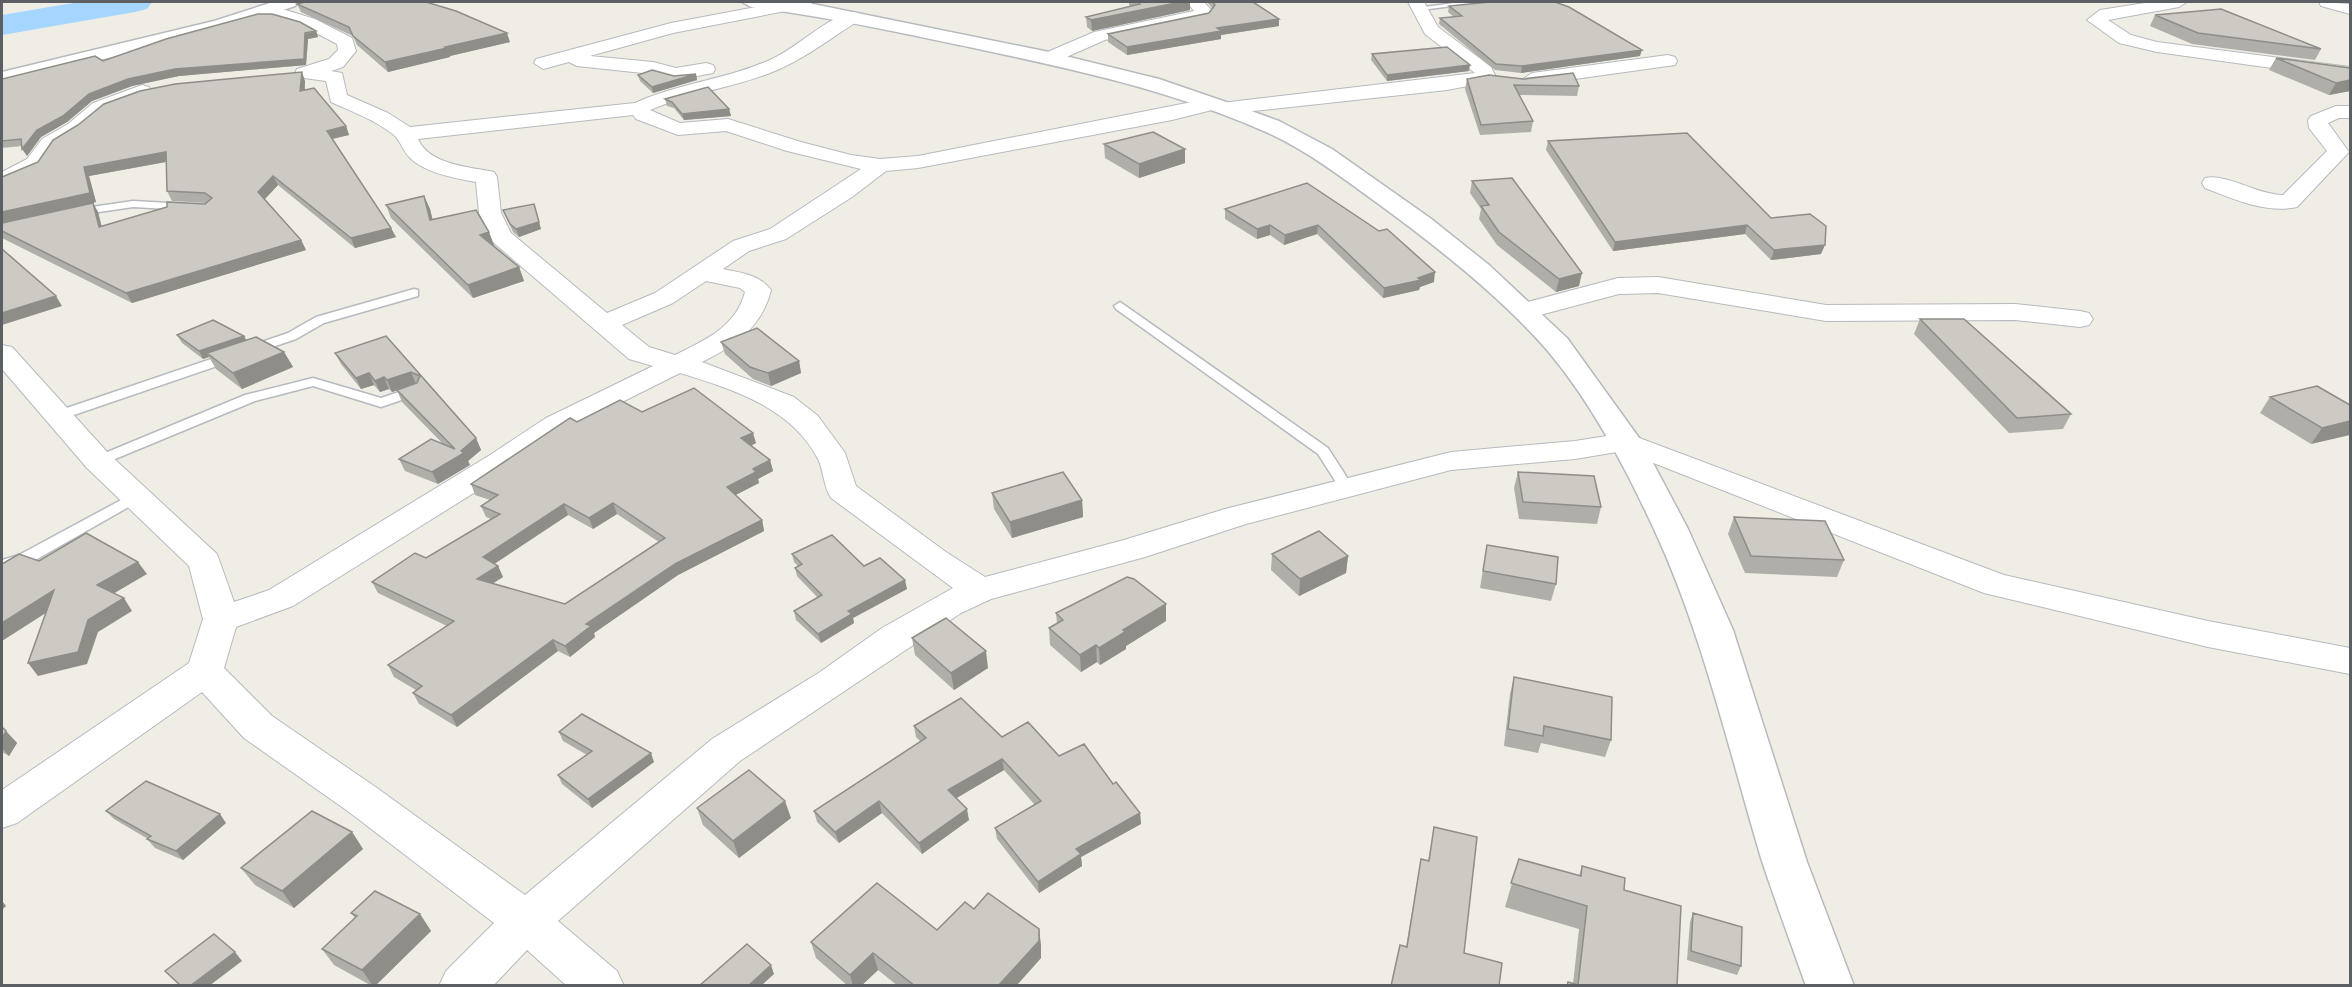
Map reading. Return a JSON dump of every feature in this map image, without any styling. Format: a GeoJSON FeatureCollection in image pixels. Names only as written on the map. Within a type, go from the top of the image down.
{"type":"FeatureCollection","features":[{"type":"Feature","properties":{"kind":"street"},"geometry":{"type":"LineString","coordinates":[[2,78],[220,25],[289,2]]}},
{"type":"Feature","properties":{"kind":"street"},"geometry":{"type":"LineString","coordinates":[[751,2],[794,3],[1049,58],[1152,83],[1271,126],[1324,154],[1446,243],[1525,311],[1557,344],[1626,442],[1671,529],[1714,630],[1785,862],[1830,986]]}},
{"type":"Feature","properties":{"kind":"street"},"geometry":{"type":"LineString","coordinates":[[1049,58],[1100,36],[1205,12],[1194,4],[1195,2]]}},
{"type":"Feature","properties":{"kind":"street"},"geometry":{"type":"LineString","coordinates":[[2179,2],[2106,14],[2096,20],[2125,39],[2157,47],[2350,73]]}},
{"type":"Feature","properties":{"kind":"street"},"geometry":{"type":"LineString","coordinates":[[2327,2],[2350,9]]}},
{"type":"Feature","properties":{"kind":"street"},"geometry":{"type":"LineString","coordinates":[[706,69],[676,74],[653,68],[552,60],[671,28],[794,3]]}},
{"type":"Feature","properties":{"kind":"street"},"geometry":{"type":"LineString","coordinates":[[1418,5],[1431,30],[1484,71],[1487,77]]}},
{"type":"Feature","properties":{"kind":"street"},"geometry":{"type":"LineString","coordinates":[[269,10],[310,21],[346,42],[347,51],[336,63],[300,73],[335,77],[338,98],[381,117],[406,134],[639,108],[663,96],[729,79],[780,62],[852,17]]}},
{"type":"Feature","properties":{"kind":"street"},"geometry":{"type":"LineString","coordinates":[[639,108],[643,115],[678,129],[728,125],[827,156],[880,165],[918,162],[1219,106],[1447,84],[1487,77],[1521,81],[1668,62]]}},
{"type":"Feature","properties":{"kind":"street"},"geometry":{"type":"LineString","coordinates":[[2,180],[35,164],[49,143],[75,128],[100,106],[139,92],[159,88]]}},
{"type":"Feature","properties":{"kind":"street"},"geometry":{"type":"LineString","coordinates":[[2213,183],[2255,200],[2273,203],[2289,202],[2310,183],[2311,176],[2328,164],[2338,152],[2319,128],[2318,120],[2336,112],[2350,112]]}},
{"type":"Feature","properties":{"kind":"street"},"geometry":{"type":"LineString","coordinates":[[406,134],[408,143],[416,153],[441,165],[486,177],[490,213],[501,237],[602,324],[639,353],[680,364],[784,403],[808,422],[834,460],[842,491],[934,560],[980,590]]}},
{"type":"Feature","properties":{"kind":"street"},"geometry":{"type":"LineString","coordinates":[[602,324],[664,298],[741,246],[778,234],[806,218],[880,165]]}},
{"type":"Feature","properties":{"kind":"street"},"geometry":{"type":"LineString","coordinates":[[221,619],[281,598],[501,462],[556,424],[680,364],[738,329],[754,307],[758,290],[748,282],[704,273]]}},
{"type":"Feature","properties":{"kind":"street"},"geometry":{"type":"LineString","coordinates":[[1525,311],[1618,286],[1658,285],[1826,313],[2015,312],[2080,319]]}},
{"type":"Feature","properties":{"kind":"street"},"geometry":{"type":"LineString","coordinates":[[2,353],[98,461],[204,562],[221,619],[206,671],[2,811]]}},
{"type":"Feature","properties":{"kind":"street"},"geometry":{"type":"LineString","coordinates":[[462,986],[526,921],[726,750],[833,682],[895,637],[949,604],[980,590],[1346,487],[1451,461],[1575,450],[1626,442],[1996,585],[2208,634],[2350,661]]}},
{"type":"Feature","properties":{"kind":"street"},"geometry":{"type":"LineString","coordinates":[[206,671],[258,727],[363,800],[526,921],[601,986]]}},
{"type":"Feature","properties":{"kind":"lane"},"geometry":{"type":"LineString","coordinates":[[1418,5],[1480,2]]}},
{"type":"Feature","properties":{"kind":"lane"},"geometry":{"type":"LineString","coordinates":[[67,214],[133,204],[199,207]]}},
{"type":"Feature","properties":{"kind":"lane"},"geometry":{"type":"LineString","coordinates":[[57,416],[292,336],[320,320],[414,293]]}},
{"type":"Feature","properties":{"kind":"lane"},"geometry":{"type":"LineString","coordinates":[[1120,306],[1323,451],[1346,487]]}},
{"type":"Feature","properties":{"kind":"lane"},"geometry":{"type":"LineString","coordinates":[[98,461],[250,398],[313,382],[381,403],[417,390]]}},
{"type":"Feature","properties":{"kind":"lane"},"geometry":{"type":"LineString","coordinates":[[2,565],[24,559],[136,497]]}},
{"type":"Feature","properties":{"kind":"building"},"geometry":{"type":"Polygon","coordinates":[[[305,2],[426,2],[456,11],[507,33],[385,62],[353,36],[349,27],[297,4],[305,2]]]}},
{"type":"Feature","properties":{"kind":"building"},"geometry":{"type":"Polygon","coordinates":[[[1137,2],[1181,2],[1091,20],[1086,17],[1140,4],[1137,2]]]}},
{"type":"Feature","properties":{"kind":"building"},"geometry":{"type":"Polygon","coordinates":[[[1213,2],[1253,2],[1279,19],[1217,28],[1221,31],[1127,47],[1108,34],[1209,13],[1215,5],[1213,2]]]}},
{"type":"Feature","properties":{"kind":"building"},"geometry":{"type":"Polygon","coordinates":[[[1490,2],[1555,2],[1569,7],[1642,50],[1522,66],[1496,64],[1440,18],[1462,16],[1449,6],[1490,2]]]}},
{"type":"Feature","properties":{"kind":"building"},"geometry":{"type":"Polygon","coordinates":[[[2221,9],[2321,49],[2198,33],[2155,15],[2221,9]]]}},
{"type":"Feature","properties":{"kind":"building"},"geometry":{"type":"Polygon","coordinates":[[[258,14],[272,14],[300,22],[316,31],[305,33],[304,59],[175,69],[128,79],[89,94],[63,116],[37,130],[22,149],[21,139],[2,141],[2,79],[95,56],[103,61],[166,39],[258,14]]]}},
{"type":"Feature","properties":{"kind":"building"},"geometry":{"type":"Polygon","coordinates":[[[1447,47],[1470,65],[1387,75],[1372,54],[1447,47]]]}},
{"type":"Feature","properties":{"kind":"building"},"geometry":{"type":"Polygon","coordinates":[[[2276,58],[2350,68],[2350,80],[2336,83],[2276,58]]]}},
{"type":"Feature","properties":{"kind":"building"},"geometry":{"type":"Polygon","coordinates":[[[652,70],[674,76],[696,74],[652,87],[638,75],[652,70]]]}},
{"type":"Feature","properties":{"kind":"building"},"geometry":{"type":"Polygon","coordinates":[[[302,72],[300,91],[314,88],[346,126],[327,131],[391,228],[351,238],[273,176],[258,192],[301,240],[126,293],[2,231],[2,223],[93,203],[99,227],[167,207],[167,202],[205,204],[212,198],[205,193],[167,191],[166,152],[84,167],[90,193],[2,212],[2,177],[38,162],[53,140],[78,125],[104,104],[140,91],[175,84],[302,72]]]}},
{"type":"Feature","properties":{"kind":"building"},"geometry":{"type":"Polygon","coordinates":[[[1573,73],[1579,86],[1514,85],[1533,121],[1481,125],[1467,79],[1489,75],[1523,79],[1573,73]]]}},
{"type":"Feature","properties":{"kind":"building"},"geometry":{"type":"Polygon","coordinates":[[[708,87],[729,109],[682,114],[672,102],[665,99],[708,87]]]}},
{"type":"Feature","properties":{"kind":"building"},"geometry":{"type":"Polygon","coordinates":[[[1153,132],[1185,149],[1139,164],[1104,144],[1153,132]]]}},
{"type":"Feature","properties":{"kind":"building"},"geometry":{"type":"Polygon","coordinates":[[[1687,133],[1771,218],[1810,214],[1826,226],[1825,245],[1774,250],[1747,225],[1615,242],[1548,141],[1687,133]]]}},
{"type":"Feature","properties":{"kind":"building"},"geometry":{"type":"Polygon","coordinates":[[[1512,178],[1582,273],[1559,279],[1499,232],[1481,206],[1489,205],[1472,181],[1512,178]]]}},
{"type":"Feature","properties":{"kind":"building"},"geometry":{"type":"Polygon","coordinates":[[[1307,183],[1379,231],[1387,229],[1435,272],[1418,278],[1421,280],[1384,288],[1318,225],[1285,235],[1270,225],[1257,229],[1225,209],[1307,183]]]}},
{"type":"Feature","properties":{"kind":"building"},"geometry":{"type":"Polygon","coordinates":[[[424,196],[430,220],[476,210],[489,232],[480,235],[519,267],[468,285],[386,205],[424,196]]]}},
{"type":"Feature","properties":{"kind":"building"},"geometry":{"type":"Polygon","coordinates":[[[534,204],[539,222],[516,229],[510,224],[503,210],[534,204]]]}},
{"type":"Feature","properties":{"kind":"building"},"geometry":{"type":"Polygon","coordinates":[[[2,249],[56,296],[2,313],[2,249]]]}},
{"type":"Feature","properties":{"kind":"building"},"geometry":{"type":"Polygon","coordinates":[[[1920,319],[1964,319],[2071,414],[2017,418],[1920,319]]]}},
{"type":"Feature","properties":{"kind":"building"},"geometry":{"type":"Polygon","coordinates":[[[213,320],[244,336],[199,351],[177,335],[213,320]]]}},
{"type":"Feature","properties":{"kind":"building"},"geometry":{"type":"Polygon","coordinates":[[[757,328],[799,361],[768,373],[750,367],[721,342],[757,328]]]}},
{"type":"Feature","properties":{"kind":"building"},"geometry":{"type":"Polygon","coordinates":[[[386,336],[476,438],[461,451],[464,453],[432,472],[399,459],[431,439],[455,449],[397,390],[417,383],[420,376],[411,372],[387,380],[384,377],[375,381],[369,373],[356,378],[335,353],[386,336]]]}},
{"type":"Feature","properties":{"kind":"building"},"geometry":{"type":"Polygon","coordinates":[[[256,337],[284,352],[233,373],[207,353],[256,337]]]}},
{"type":"Feature","properties":{"kind":"building"},"geometry":{"type":"Polygon","coordinates":[[[2317,386],[2350,405],[2350,421],[2322,428],[2270,397],[2317,386]]]}},
{"type":"Feature","properties":{"kind":"building"},"geometry":{"type":"Polygon","coordinates":[[[694,388],[753,433],[741,438],[770,460],[753,469],[756,472],[727,487],[762,520],[675,564],[586,624],[591,626],[565,646],[553,640],[451,715],[413,693],[422,686],[388,665],[454,621],[372,582],[415,553],[426,558],[500,514],[481,506],[498,495],[471,484],[570,418],[577,422],[620,400],[642,412],[694,388]],[[613,503],[589,518],[564,504],[483,557],[498,566],[477,579],[565,604],[665,538],[613,503]]]}},
{"type":"Feature","properties":{"kind":"building"},"geometry":{"type":"Polygon","coordinates":[[[1063,472],[1082,500],[1010,522],[992,493],[1063,472]]]}},
{"type":"Feature","properties":{"kind":"building"},"geometry":{"type":"Polygon","coordinates":[[[1518,472],[1594,476],[1601,507],[1523,502],[1518,472]]]}},
{"type":"Feature","properties":{"kind":"building"},"geometry":{"type":"Polygon","coordinates":[[[1734,517],[1825,521],[1844,560],[1751,556],[1734,517]]]}},
{"type":"Feature","properties":{"kind":"building"},"geometry":{"type":"Polygon","coordinates":[[[1319,531],[1348,556],[1300,579],[1272,554],[1319,531]]]}},
{"type":"Feature","properties":{"kind":"building"},"geometry":{"type":"Polygon","coordinates":[[[86,533],[138,562],[97,585],[124,598],[88,620],[78,652],[28,663],[54,590],[2,623],[2,564],[19,554],[39,561],[86,533]]]}},
{"type":"Feature","properties":{"kind":"building"},"geometry":{"type":"Polygon","coordinates":[[[832,535],[864,566],[880,558],[905,580],[848,611],[852,614],[818,634],[794,611],[822,595],[795,568],[802,564],[792,554],[832,535]]]}},
{"type":"Feature","properties":{"kind":"building"},"geometry":{"type":"Polygon","coordinates":[[[1487,545],[1558,557],[1556,584],[1483,571],[1487,545]]]}},
{"type":"Feature","properties":{"kind":"building"},"geometry":{"type":"Polygon","coordinates":[[[1127,577],[1134,579],[1166,604],[1123,630],[1125,632],[1099,648],[1096,645],[1080,655],[1049,628],[1063,620],[1056,613],[1127,577]]]}},
{"type":"Feature","properties":{"kind":"building"},"geometry":{"type":"Polygon","coordinates":[[[946,618],[986,651],[951,673],[912,638],[946,618]]]}},
{"type":"Feature","properties":{"kind":"building"},"geometry":{"type":"Polygon","coordinates":[[[1514,677],[1612,697],[1611,740],[1544,726],[1543,736],[1508,729],[1514,677]]]}},
{"type":"Feature","properties":{"kind":"building"},"geometry":{"type":"Polygon","coordinates":[[[961,698],[1002,737],[1028,722],[1059,756],[1084,744],[1113,784],[1116,782],[1140,813],[1076,849],[1081,854],[1038,882],[995,828],[1041,801],[1002,759],[948,790],[967,809],[919,843],[879,801],[835,832],[814,811],[926,738],[914,726],[961,698]]]}},
{"type":"Feature","properties":{"kind":"building"},"geometry":{"type":"Polygon","coordinates":[[[582,714],[651,753],[588,799],[558,775],[592,751],[559,732],[582,714]]]}},
{"type":"Feature","properties":{"kind":"building"},"geometry":{"type":"Polygon","coordinates":[[[749,770],[785,801],[733,841],[697,808],[749,770]]]}},
{"type":"Feature","properties":{"kind":"building"},"geometry":{"type":"Polygon","coordinates":[[[146,781],[220,814],[176,851],[147,839],[151,836],[106,811],[146,781]]]}},
{"type":"Feature","properties":{"kind":"building"},"geometry":{"type":"Polygon","coordinates":[[[312,811],[352,832],[282,891],[241,868],[312,811]]]}},
{"type":"Feature","properties":{"kind":"building"},"geometry":{"type":"Polygon","coordinates":[[[1434,827],[1477,837],[1464,953],[1502,963],[1499,986],[1391,986],[1400,945],[1407,947],[1421,859],[1429,861],[1434,827]]]}},
{"type":"Feature","properties":{"kind":"building"},"geometry":{"type":"Polygon","coordinates":[[[1519,859],[1581,876],[1582,866],[1625,878],[1624,890],[1681,906],[1677,986],[1567,986],[1568,982],[1578,985],[1587,906],[1511,883],[1519,859]]]}},
{"type":"Feature","properties":{"kind":"building"},"geometry":{"type":"Polygon","coordinates":[[[877,883],[937,930],[965,902],[974,909],[988,893],[1039,929],[1039,941],[998,986],[915,986],[873,953],[850,975],[811,942],[877,883]]]}},
{"type":"Feature","properties":{"kind":"building"},"geometry":{"type":"Polygon","coordinates":[[[375,891],[420,914],[362,970],[322,949],[357,916],[351,913],[375,891]]]}},
{"type":"Feature","properties":{"kind":"building"},"geometry":{"type":"Polygon","coordinates":[[[1693,913],[1742,927],[1741,966],[1691,951],[1693,913]]]}},
{"type":"Feature","properties":{"kind":"building"},"geometry":{"type":"Polygon","coordinates":[[[214,934],[235,952],[190,986],[181,986],[165,971],[214,934]]]}},
{"type":"Feature","properties":{"kind":"building"},"geometry":{"type":"Polygon","coordinates":[[[747,944],[771,965],[748,986],[699,986],[747,944]]]}},
{"type":"Feature","properties":{"kind":"waterway"},"geometry":{"type":"LineString","coordinates":[[2,25],[135,2]]}}]}
